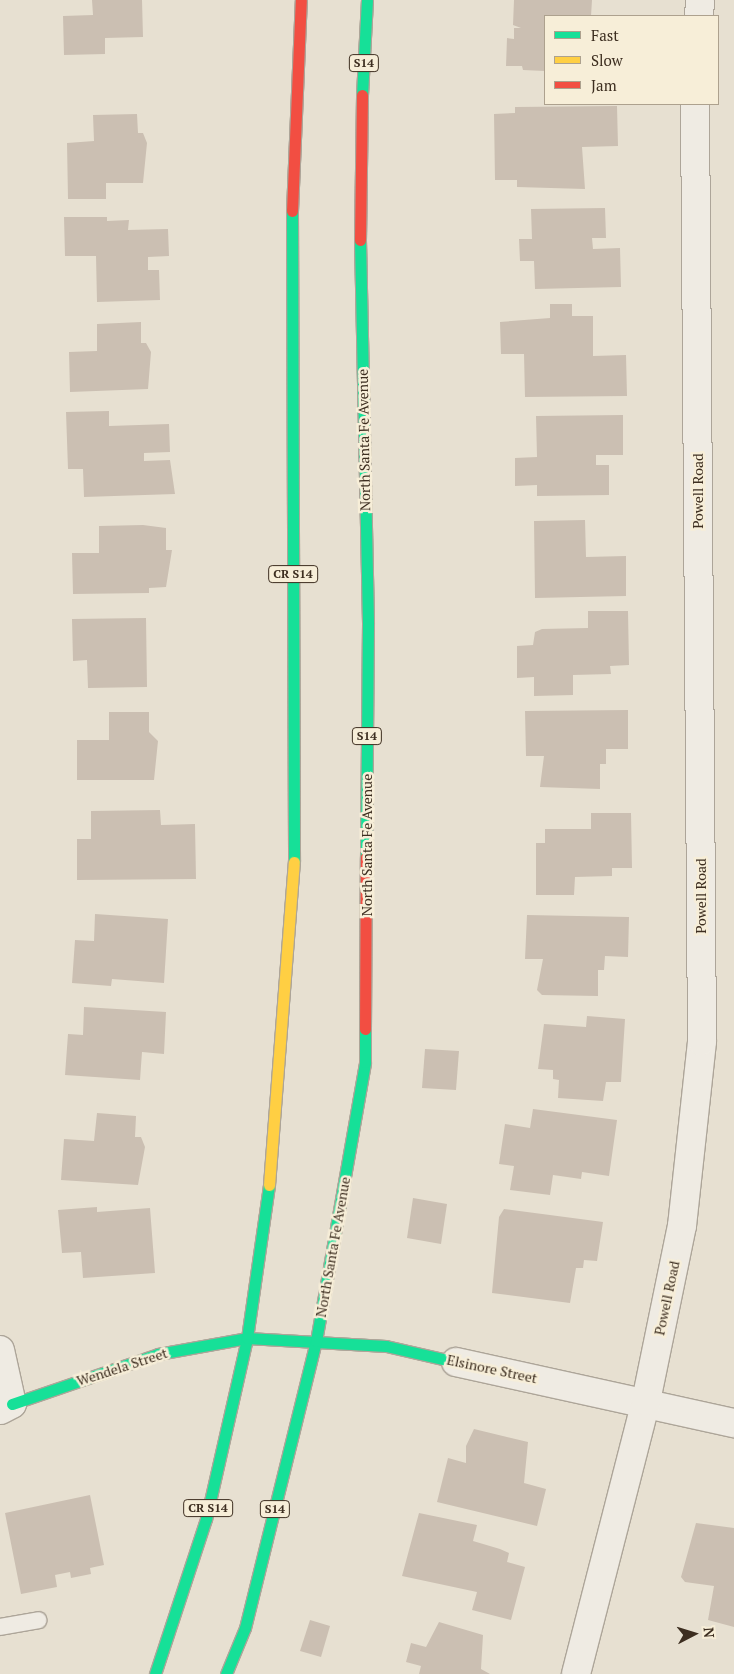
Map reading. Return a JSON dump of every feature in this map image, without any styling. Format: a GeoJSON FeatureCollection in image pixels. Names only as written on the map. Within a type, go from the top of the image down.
{"type":"FeatureCollection","features":[{"type":"Feature","properties":{"kind":"main road","name":"CR S14"},"geometry":{"type":"LineString","coordinates":[[155,1674],[206,1519],[247,1338],[274,1147],[294,866],[292,182],[301,0]]}},
{"type":"Feature","properties":{"kind":"main road","name":"North Santa Fe Avenue"},"geometry":{"type":"LineString","coordinates":[[226,1674],[245,1628],[316,1341],[365,1062],[368,624],[358,171],[367,0]]}},
{"type":"Feature","properties":{"kind":"main road","name":"Elsinore Street"},"geometry":{"type":"LineString","coordinates":[[247,1338],[386,1346],[456,1362]]}},
{"type":"Feature","properties":{"kind":"main road","name":"Wendela Street"},"geometry":{"type":"LineString","coordinates":[[6,1407],[158,1354],[247,1338]]}},
{"type":"Feature","properties":{"kind":"street"},"geometry":{"type":"LineString","coordinates":[[699,15],[700,0]]}},
{"type":"Feature","properties":{"kind":"street","name":"Powell Road"},"geometry":{"type":"LineString","coordinates":[[576,1674],[646,1401],[682,1226],[702,1042],[695,105]]}},
{"type":"Feature","properties":{"kind":"street"},"geometry":{"type":"LineString","coordinates":[[0,1350],[6,1407]]}},
{"type":"Feature","properties":{"kind":"street","name":"Elsinore Street"},"geometry":{"type":"LineString","coordinates":[[456,1362],[646,1401],[734,1423]]}},
{"type":"Feature","properties":{"kind":"lane"},"geometry":{"type":"LineString","coordinates":[[0,1627],[38,1620]]}},
{"type":"Feature","properties":{"kind":"building"},"geometry":{"type":"Polygon","coordinates":[[[92,0],[142,0],[143,37],[105,38],[105,54],[64,55],[63,16],[93,15],[92,0]]]}},
{"type":"Feature","properties":{"kind":"building"},"geometry":{"type":"Polygon","coordinates":[[[514,0],[592,0],[591,15],[544,15],[544,71],[523,70],[522,66],[506,66],[507,38],[514,39],[514,28],[521,28],[513,25],[514,0]]]}},
{"type":"Feature","properties":{"kind":"building"},"geometry":{"type":"Polygon","coordinates":[[[617,106],[618,146],[582,147],[585,189],[517,187],[517,180],[495,180],[494,114],[515,113],[515,107],[617,106]]]}},
{"type":"Feature","properties":{"kind":"building"},"geometry":{"type":"Polygon","coordinates":[[[137,114],[138,133],[143,133],[147,143],[143,183],[106,183],[106,199],[68,199],[67,143],[94,141],[93,115],[137,114]]]}},
{"type":"Feature","properties":{"kind":"building"},"geometry":{"type":"Polygon","coordinates":[[[605,208],[606,238],[592,238],[593,249],[620,248],[621,287],[535,289],[534,261],[520,261],[519,239],[532,239],[531,209],[605,208]]]}},
{"type":"Feature","properties":{"kind":"building"},"geometry":{"type":"Polygon","coordinates":[[[64,217],[107,217],[107,221],[129,220],[128,230],[168,229],[169,256],[148,257],[148,270],[159,270],[160,300],[97,302],[96,256],[65,256],[64,217]]]}},
{"type":"Feature","properties":{"kind":"building"},"geometry":{"type":"Polygon","coordinates":[[[550,304],[572,304],[572,316],[593,316],[593,356],[626,355],[627,396],[525,397],[524,354],[501,354],[500,322],[550,318],[550,304]]]}},
{"type":"Feature","properties":{"kind":"building"},"geometry":{"type":"Polygon","coordinates":[[[141,322],[141,343],[146,343],[151,352],[148,389],[70,392],[69,352],[97,351],[97,324],[141,322]]]}},
{"type":"Feature","properties":{"kind":"building"},"geometry":{"type":"Polygon","coordinates":[[[109,411],[109,426],[169,424],[170,452],[144,453],[144,461],[170,460],[175,494],[84,497],[83,469],[68,469],[66,412],[109,411]]]}},
{"type":"Feature","properties":{"kind":"building"},"geometry":{"type":"Polygon","coordinates":[[[623,415],[623,455],[596,455],[596,465],[609,465],[609,495],[537,496],[537,485],[515,486],[515,458],[537,457],[536,416],[623,415]]]}},
{"type":"Feature","properties":{"kind":"building"},"geometry":{"type":"Polygon","coordinates":[[[585,520],[586,557],[626,556],[626,596],[535,598],[534,521],[585,520]]]}},
{"type":"Feature","properties":{"kind":"building"},"geometry":{"type":"Polygon","coordinates":[[[143,525],[166,528],[166,550],[172,550],[166,587],[149,588],[149,593],[73,594],[72,553],[99,553],[99,526],[143,525]]]}},
{"type":"Feature","properties":{"kind":"building"},"geometry":{"type":"Polygon","coordinates":[[[588,611],[628,611],[629,665],[610,666],[611,674],[573,675],[573,695],[534,696],[534,677],[517,678],[517,646],[533,645],[535,632],[542,629],[588,628],[588,611]]]}},
{"type":"Feature","properties":{"kind":"building"},"geometry":{"type":"Polygon","coordinates":[[[146,618],[147,687],[88,688],[87,660],[73,661],[72,619],[146,618]]]}},
{"type":"Feature","properties":{"kind":"building"},"geometry":{"type":"Polygon","coordinates":[[[628,710],[628,749],[606,749],[606,764],[600,764],[600,789],[540,787],[544,756],[526,756],[525,711],[628,710]]]}},
{"type":"Feature","properties":{"kind":"building"},"geometry":{"type":"Polygon","coordinates":[[[109,712],[149,712],[149,732],[158,741],[154,780],[77,780],[77,740],[109,740],[109,712]]]}},
{"type":"Feature","properties":{"kind":"building"},"geometry":{"type":"Polygon","coordinates":[[[160,810],[161,825],[195,824],[196,879],[77,880],[77,839],[91,839],[91,811],[160,810]]]}},
{"type":"Feature","properties":{"kind":"building"},"geometry":{"type":"Polygon","coordinates":[[[591,813],[631,813],[632,868],[612,868],[612,876],[575,877],[574,895],[536,895],[536,843],[545,843],[545,829],[591,829],[591,813]]]}},
{"type":"Feature","properties":{"kind":"building"},"geometry":{"type":"Polygon","coordinates":[[[95,914],[168,919],[164,983],[112,979],[111,986],[72,983],[75,940],[94,941],[95,914]]]}},
{"type":"Feature","properties":{"kind":"building"},"geometry":{"type":"Polygon","coordinates":[[[527,915],[629,917],[628,957],[605,956],[604,970],[598,970],[598,996],[542,995],[537,990],[543,959],[525,959],[527,915]]]}},
{"type":"Feature","properties":{"kind":"building"},"geometry":{"type":"Polygon","coordinates":[[[84,1007],[166,1012],[164,1054],[142,1052],[140,1080],[65,1075],[68,1034],[83,1035],[84,1007]]]}},
{"type":"Feature","properties":{"kind":"building"},"geometry":{"type":"Polygon","coordinates":[[[587,1016],[625,1019],[621,1082],[606,1082],[603,1101],[558,1098],[559,1080],[553,1079],[553,1070],[538,1069],[544,1024],[586,1027],[587,1016]]]}},
{"type":"Feature","properties":{"kind":"building"},"geometry":{"type":"Polygon","coordinates":[[[425,1049],[459,1051],[456,1090],[422,1088],[425,1049]]]}},
{"type":"Feature","properties":{"kind":"building"},"geometry":{"type":"Polygon","coordinates":[[[533,1109],[617,1120],[609,1176],[582,1172],[581,1179],[553,1175],[550,1195],[510,1190],[514,1166],[499,1164],[505,1124],[530,1128],[533,1109]]]}},
{"type":"Feature","properties":{"kind":"building"},"geometry":{"type":"Polygon","coordinates":[[[97,1113],[136,1116],[135,1137],[141,1137],[145,1147],[138,1185],[61,1180],[64,1139],[94,1141],[97,1113]]]}},
{"type":"Feature","properties":{"kind":"building"},"geometry":{"type":"Polygon","coordinates":[[[413,1198],[447,1204],[441,1244],[407,1238],[413,1198]]]}},
{"type":"Feature","properties":{"kind":"building"},"geometry":{"type":"Polygon","coordinates":[[[97,1207],[97,1212],[150,1208],[155,1273],[83,1278],[81,1252],[62,1253],[58,1210],[97,1207]]]}},
{"type":"Feature","properties":{"kind":"building"},"geometry":{"type":"Polygon","coordinates":[[[504,1209],[603,1222],[597,1261],[584,1260],[583,1268],[576,1268],[570,1303],[492,1293],[499,1217],[504,1209]]]}},
{"type":"Feature","properties":{"kind":"building"},"geometry":{"type":"Polygon","coordinates":[[[474,1429],[528,1442],[524,1483],[546,1489],[537,1526],[437,1502],[448,1458],[466,1463],[466,1446],[474,1429]]]}},
{"type":"Feature","properties":{"kind":"building"},"geometry":{"type":"Polygon","coordinates":[[[90,1495],[104,1565],[90,1568],[91,1574],[71,1578],[70,1572],[55,1575],[57,1587],[21,1594],[5,1513],[90,1495]]]}},
{"type":"Feature","properties":{"kind":"building"},"geometry":{"type":"Polygon","coordinates":[[[419,1513],[477,1525],[473,1541],[509,1553],[507,1562],[525,1567],[511,1620],[472,1610],[477,1592],[402,1576],[419,1513]]]}},
{"type":"Feature","properties":{"kind":"building"},"geometry":{"type":"Polygon","coordinates":[[[696,1523],[734,1528],[734,1627],[708,1620],[714,1586],[685,1582],[681,1577],[696,1523]]]}},
{"type":"Feature","properties":{"kind":"building"},"geometry":{"type":"Polygon","coordinates":[[[310,1620],[330,1626],[321,1657],[300,1651],[310,1620]]]}},
{"type":"Feature","properties":{"kind":"building"},"geometry":{"type":"Polygon","coordinates":[[[439,1622],[483,1635],[481,1669],[490,1674],[419,1674],[421,1666],[406,1662],[411,1643],[426,1647],[439,1622]]]}},
{"type":"Feature","properties":{"kind":"traffic: fast"},"geometry":{"type":"LineString","coordinates":[[362,95],[367,0]]}},
{"type":"Feature","properties":{"kind":"traffic: fast"},"geometry":{"type":"LineString","coordinates":[[292,211],[294,862]]}},
{"type":"Feature","properties":{"kind":"traffic: fast"},"geometry":{"type":"LineString","coordinates":[[360,240],[368,624],[366,857]]}},
{"type":"Feature","properties":{"kind":"traffic: fast"},"geometry":{"type":"LineString","coordinates":[[226,1674],[245,1628],[316,1341],[365,1062],[365,1029]]}},
{"type":"Feature","properties":{"kind":"traffic: fast"},"geometry":{"type":"LineString","coordinates":[[155,1674],[206,1519],[247,1338],[269,1185]]}},
{"type":"Feature","properties":{"kind":"traffic: fast"},"geometry":{"type":"LineString","coordinates":[[12,1404],[158,1354],[247,1338],[386,1346],[456,1362]]}},
{"type":"Feature","properties":{"kind":"traffic: slow"},"geometry":{"type":"LineString","coordinates":[[269,1185],[294,862]]}},
{"type":"Feature","properties":{"kind":"traffic: jam"},"geometry":{"type":"LineString","coordinates":[[292,211],[301,0]]}},
{"type":"Feature","properties":{"kind":"traffic: jam"},"geometry":{"type":"LineString","coordinates":[[360,240],[362,95]]}},
{"type":"Feature","properties":{"kind":"traffic: jam"},"geometry":{"type":"LineString","coordinates":[[365,1029],[366,857]]}}]}
